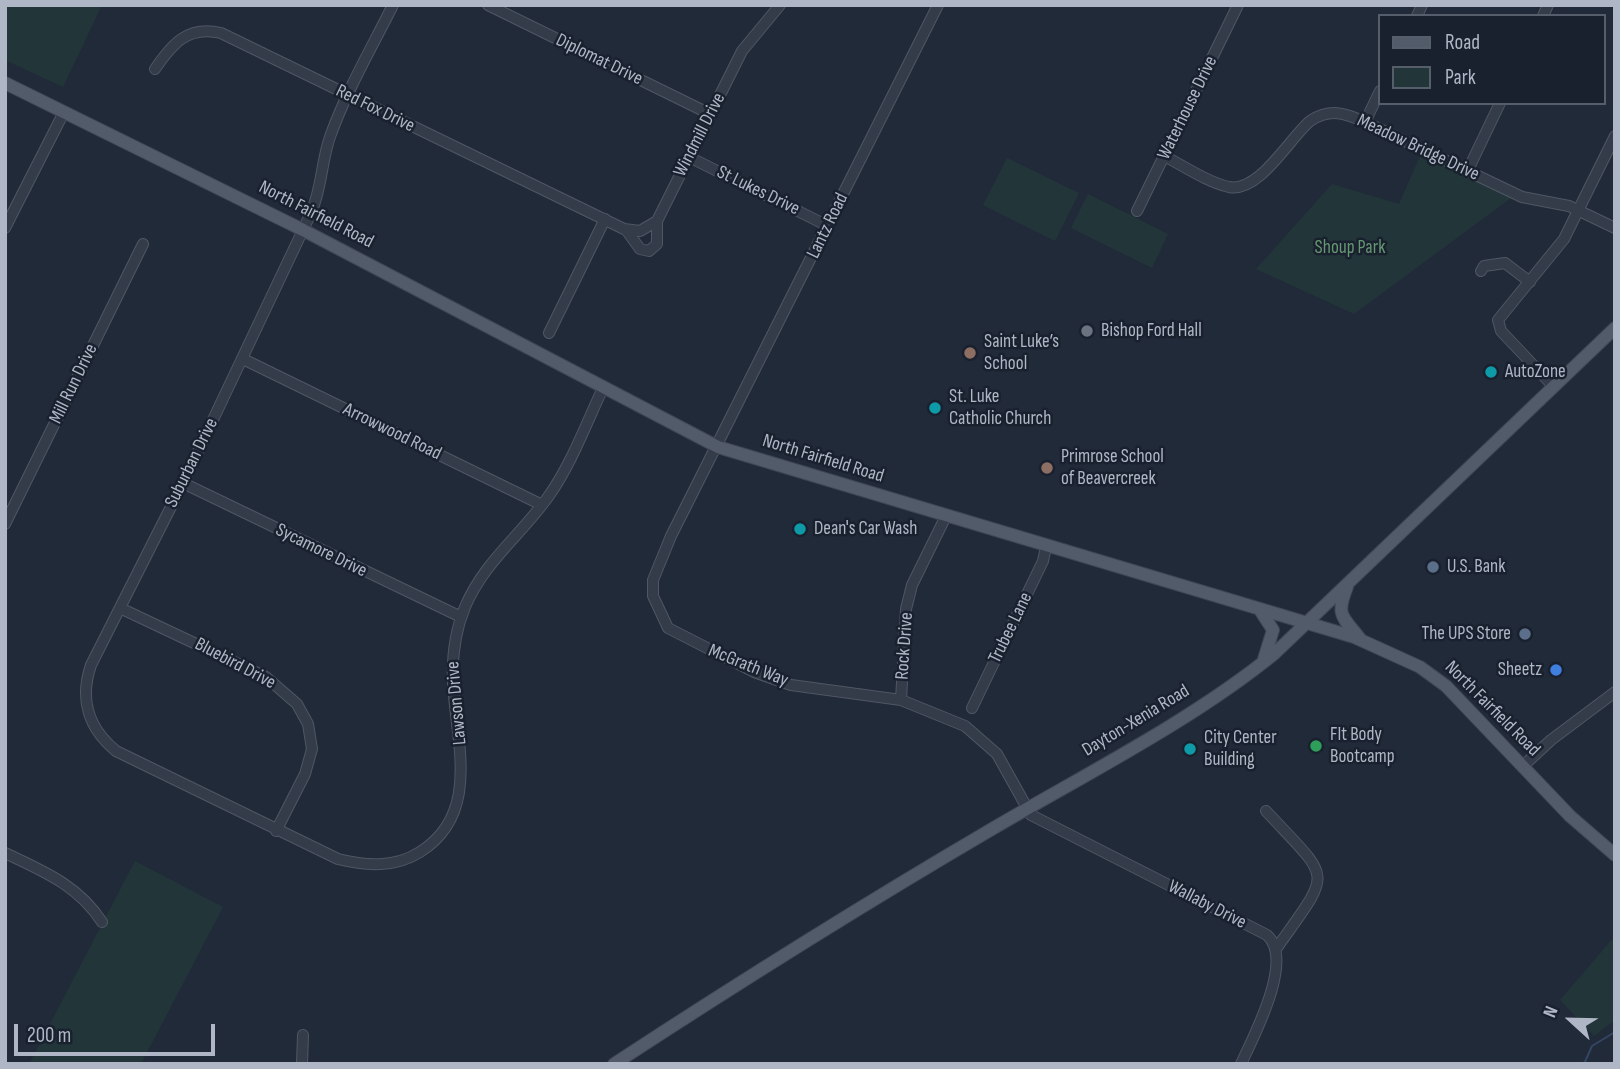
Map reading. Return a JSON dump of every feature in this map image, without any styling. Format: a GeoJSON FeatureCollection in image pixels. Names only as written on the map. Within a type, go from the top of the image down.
{"type":"FeatureCollection","features":[{"type":"Feature","properties":{"kind":"main road","name":"North Fairfield Road"},"geometry":{"type":"LineString","coordinates":[[5,83],[303,230],[718,447],[1361,640],[1420,667],[1446,686],[1522,766],[1615,855]]}},
{"type":"Feature","properties":{"kind":"main road","name":"Dayton-Xenia Road"},"geometry":{"type":"LineString","coordinates":[[618,1063],[795,946],[1199,706],[1263,663],[1615,328]]}},
{"type":"Feature","properties":{"kind":"main road"},"geometry":{"type":"LineString","coordinates":[[1350,582],[1340,612],[1361,640]]}},
{"type":"Feature","properties":{"kind":"main road"},"geometry":{"type":"LineString","coordinates":[[1260,610],[1273,630],[1263,663]]}},
{"type":"Feature","properties":{"kind":"street","name":"Suburban Drive"},"geometry":{"type":"LineString","coordinates":[[276,831],[116,751],[99,735],[88,715],[86,684],[91,665],[183,483],[303,230],[322,187],[330,137],[393,5]]}},
{"type":"Feature","properties":{"kind":"street","name":"Diplomat Drive"},"geometry":{"type":"LineString","coordinates":[[488,5],[710,114]]}},
{"type":"Feature","properties":{"kind":"street","name":"Windmill Drive"},"geometry":{"type":"LineString","coordinates":[[657,221],[742,51],[780,5]]}},
{"type":"Feature","properties":{"kind":"street","name":"Lantz Road"},"geometry":{"type":"LineString","coordinates":[[718,447],[938,5]]}},
{"type":"Feature","properties":{"kind":"street","name":"Waterhouse Drive"},"geometry":{"type":"LineString","coordinates":[[1137,211],[1238,5]]}},
{"type":"Feature","properties":{"kind":"street","name":"Red Fox Drive"},"geometry":{"type":"LineString","coordinates":[[155,69],[174,43],[191,33],[207,31],[230,38],[605,219]]}},
{"type":"Feature","properties":{"kind":"street"},"geometry":{"type":"LineString","coordinates":[[1365,122],[1378,95]]}},
{"type":"Feature","properties":{"kind":"street"},"geometry":{"type":"LineString","coordinates":[[1467,172],[1499,105]]}},
{"type":"Feature","properties":{"kind":"street"},"geometry":{"type":"LineString","coordinates":[[5,228],[64,112]]}},
{"type":"Feature","properties":{"kind":"street","name":"Meadow Bridge Drive"},"geometry":{"type":"LineString","coordinates":[[1164,156],[1222,185],[1241,187],[1256,180],[1314,118],[1339,113],[1365,122],[1523,198],[1578,210],[1615,228]]}},
{"type":"Feature","properties":{"kind":"street"},"geometry":{"type":"LineString","coordinates":[[1553,386],[1498,326],[1500,316],[1555,253],[1615,136]]}},
{"type":"Feature","properties":{"kind":"street","name":"St Lukes Drive"},"geometry":{"type":"LineString","coordinates":[[689,157],[828,226]]}},
{"type":"Feature","properties":{"kind":"street"},"geometry":{"type":"LineString","coordinates":[[550,333],[605,219],[624,229],[644,231],[657,221]]}},
{"type":"Feature","properties":{"kind":"street"},"geometry":{"type":"LineString","coordinates":[[624,229],[640,249],[649,251],[657,244],[657,221]]}},
{"type":"Feature","properties":{"kind":"street","name":"Mill Run Drive"},"geometry":{"type":"LineString","coordinates":[[5,524],[143,244]]}},
{"type":"Feature","properties":{"kind":"street"},"geometry":{"type":"LineString","coordinates":[[1481,271],[1484,266],[1505,263],[1530,282]]}},
{"type":"Feature","properties":{"kind":"street","name":"Arrowwood Road"},"geometry":{"type":"LineString","coordinates":[[243,359],[542,505]]}},
{"type":"Feature","properties":{"kind":"street","name":"Lawson Drive"},"geometry":{"type":"LineString","coordinates":[[276,831],[322,853],[365,865],[404,859],[424,850],[451,820],[461,784],[452,665],[461,617],[491,561],[542,505],[558,483],[603,388]]}},
{"type":"Feature","properties":{"kind":"street","name":"McGrath Way"},"geometry":{"type":"LineString","coordinates":[[718,447],[671,536],[653,580],[653,596],[668,628],[754,672],[791,685],[901,700],[965,726],[983,738],[997,754],[1027,808]]}},
{"type":"Feature","properties":{"kind":"street","name":"Sycamore Drive"},"geometry":{"type":"LineString","coordinates":[[183,483],[461,617]]}},
{"type":"Feature","properties":{"kind":"street","name":"Rock Drive"},"geometry":{"type":"LineString","coordinates":[[901,700],[906,610],[912,585],[946,516]]}},
{"type":"Feature","properties":{"kind":"street","name":"Trubee Lane"},"geometry":{"type":"LineString","coordinates":[[972,708],[1037,572],[1046,547]]}},
{"type":"Feature","properties":{"kind":"street","name":"Bluebird Drive"},"geometry":{"type":"LineString","coordinates":[[120,608],[266,677],[297,704],[308,724],[312,749],[304,774],[276,831]]}},
{"type":"Feature","properties":{"kind":"street"},"geometry":{"type":"LineString","coordinates":[[1522,766],[1551,740],[1615,692]]}},
{"type":"Feature","properties":{"kind":"street","name":"Wallaby Drive"},"geometry":{"type":"LineString","coordinates":[[1027,808],[1031,814],[1067,834],[1267,935],[1276,949]]}},
{"type":"Feature","properties":{"kind":"street"},"geometry":{"type":"LineString","coordinates":[[1241,1064],[1269,999],[1276,949],[1313,896],[1320,877],[1315,864],[1266,811]]}},
{"type":"Feature","properties":{"kind":"street"},"geometry":{"type":"LineString","coordinates":[[5,853],[65,883],[86,900],[102,922]]}},
{"type":"Feature","properties":{"kind":"street"},"geometry":{"type":"LineString","coordinates":[[302,1064],[303,1035]]}},
{"type":"Feature","properties":{"kind":"green space"},"geometry":{"type":"Polygon","coordinates":[[[5,5],[102,5],[63,87],[5,60],[5,5]]]}},
{"type":"Feature","properties":{"kind":"green space","name":"Shoup Park"},"geometry":{"type":"Polygon","coordinates":[[[1421,154],[1511,198],[1354,314],[1256,269],[1332,184],[1399,204],[1421,154]]]}},
{"type":"Feature","properties":{"kind":"green space"},"geometry":{"type":"Polygon","coordinates":[[[1007,158],[1079,193],[1055,241],[983,205],[1007,158]]]}},
{"type":"Feature","properties":{"kind":"green space"},"geometry":{"type":"Polygon","coordinates":[[[1088,194],[1168,234],[1152,268],[1071,228],[1088,194]]]}},
{"type":"Feature","properties":{"kind":"green space"},"geometry":{"type":"Polygon","coordinates":[[[135,861],[223,907],[141,1064],[29,1064],[135,861]]]}},
{"type":"Feature","properties":{"kind":"green space"},"geometry":{"type":"Polygon","coordinates":[[[1615,936],[1615,1020],[1594,1036],[1560,1000],[1615,936]]]}},
{"type":"Feature","properties":{"kind":"waterway"},"geometry":{"type":"LineString","coordinates":[[1584,1064],[1592,1046],[1615,1032]]}},
{"type":"Feature","properties":{"kind":"place","name":"Bishop Ford Hall"},"geometry":{"type":"Point","coordinates":[1087,331]}},
{"type":"Feature","properties":{"kind":"place","name":"Saint Luke’s School"},"geometry":{"type":"Point","coordinates":[970,353]}},
{"type":"Feature","properties":{"kind":"place","name":"AutoZone"},"geometry":{"type":"Point","coordinates":[1491,372]}},
{"type":"Feature","properties":{"kind":"place","name":"St. Luke Catholic Church"},"geometry":{"type":"Point","coordinates":[935,408]}},
{"type":"Feature","properties":{"kind":"place","name":"Primrose School of Beavercreek"},"geometry":{"type":"Point","coordinates":[1047,468]}},
{"type":"Feature","properties":{"kind":"place","name":"Dean's Car Wash"},"geometry":{"type":"Point","coordinates":[800,529]}},
{"type":"Feature","properties":{"kind":"place","name":"U.S. Bank"},"geometry":{"type":"Point","coordinates":[1433,567]}},
{"type":"Feature","properties":{"kind":"place","name":"The UPS Store"},"geometry":{"type":"Point","coordinates":[1525,634]}},
{"type":"Feature","properties":{"kind":"place","name":"Sheetz"},"geometry":{"type":"Point","coordinates":[1556,670]}},
{"type":"Feature","properties":{"kind":"place","name":"FIt Body Bootcamp"},"geometry":{"type":"Point","coordinates":[1316,746]}},
{"type":"Feature","properties":{"kind":"place","name":"City Center Building"},"geometry":{"type":"Point","coordinates":[1190,749]}}]}
